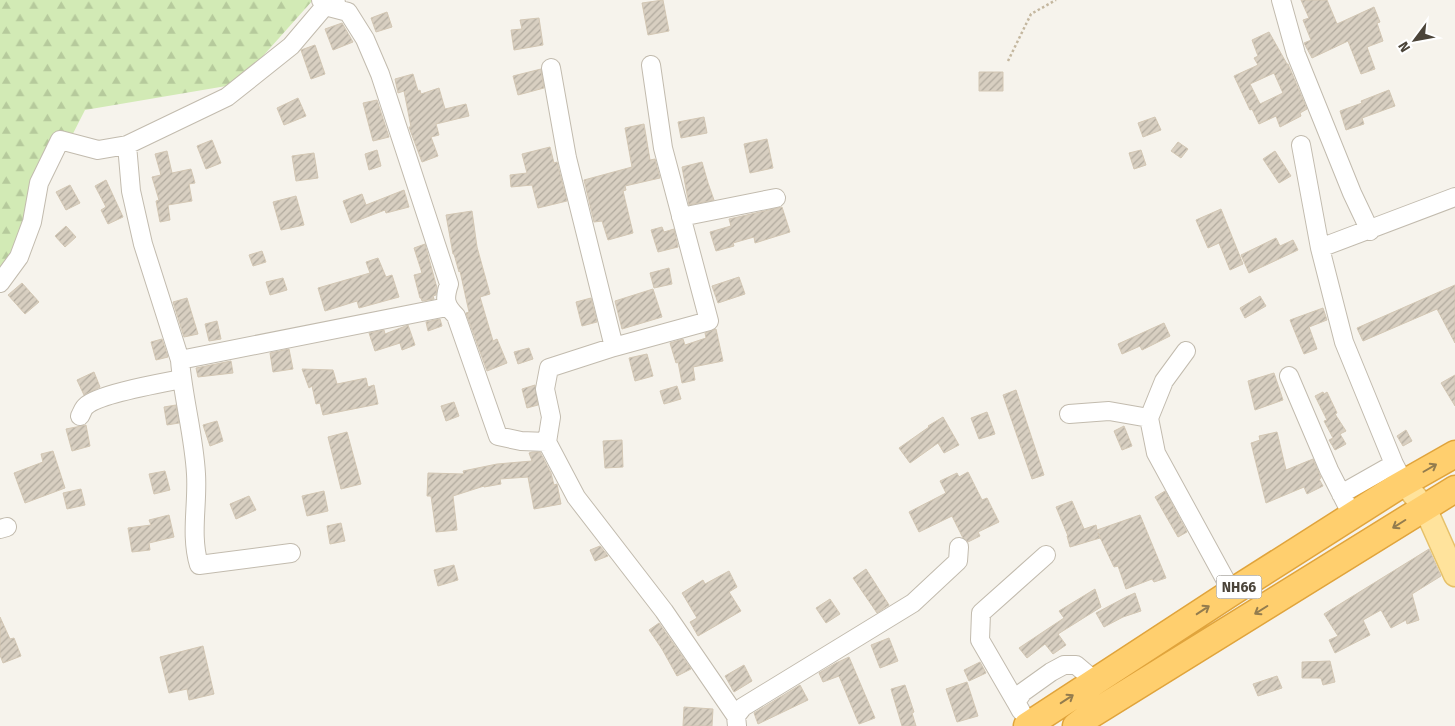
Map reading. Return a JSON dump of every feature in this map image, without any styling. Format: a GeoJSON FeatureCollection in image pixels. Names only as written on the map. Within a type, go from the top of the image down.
{"type":"FeatureCollection","features":[{"type":"Feature","properties":{"kind":"highway","name":"NH66"},"geometry":{"type":"LineString","coordinates":[[1024,717],[1095,681],[1232,592],[1347,504],[1399,473],[1455,454]]}},
{"type":"Feature","properties":{"kind":"highway","name":"NH66"},"geometry":{"type":"LineString","coordinates":[[1076,726],[1089,716],[1455,488]]}},
{"type":"Feature","properties":{"kind":"main road"},"geometry":{"type":"LineString","coordinates":[[1399,473],[1425,508],[1455,575]]}},
{"type":"Feature","properties":{"kind":"street"},"geometry":{"type":"LineString","coordinates":[[0,283],[19,256],[32,222],[39,183],[60,140],[98,150],[127,145],[227,97],[290,46],[323,3],[346,0]]}},
{"type":"Feature","properties":{"kind":"street"},"geometry":{"type":"LineString","coordinates":[[1281,0],[1296,54],[1352,193],[1370,230]]}},
{"type":"Feature","properties":{"kind":"street"},"geometry":{"type":"LineString","coordinates":[[323,3],[348,12],[365,39],[380,74],[449,284],[446,294],[447,307],[456,316],[498,436],[521,441],[547,442]]}},
{"type":"Feature","properties":{"kind":"street"},"geometry":{"type":"LineString","coordinates":[[651,65],[663,148],[709,321],[614,347],[549,368],[545,389],[551,417],[547,442],[576,497],[664,611],[737,721]]}},
{"type":"Feature","properties":{"kind":"street"},"geometry":{"type":"LineString","coordinates":[[550,68],[568,158],[614,347]]}},
{"type":"Feature","properties":{"kind":"street"},"geometry":{"type":"LineString","coordinates":[[127,145],[131,191],[143,244],[180,360],[196,474],[194,511],[195,551],[199,565],[290,553]]}},
{"type":"Feature","properties":{"kind":"street"},"geometry":{"type":"LineString","coordinates":[[1301,145],[1320,248],[1344,342],[1399,473]]}},
{"type":"Feature","properties":{"kind":"street"},"geometry":{"type":"LineString","coordinates":[[1320,248],[1455,197]]}},
{"type":"Feature","properties":{"kind":"street"},"geometry":{"type":"LineString","coordinates":[[681,217],[776,198]]}},
{"type":"Feature","properties":{"kind":"street"},"geometry":{"type":"LineString","coordinates":[[180,360],[447,307]]}},
{"type":"Feature","properties":{"kind":"street"},"geometry":{"type":"LineString","coordinates":[[1186,351],[1164,381],[1149,418],[1156,453],[1232,592]]}},
{"type":"Feature","properties":{"kind":"street"},"geometry":{"type":"LineString","coordinates":[[1289,376],[1347,504]]}},
{"type":"Feature","properties":{"kind":"street"},"geometry":{"type":"LineString","coordinates":[[80,416],[84,406],[94,400],[182,379]]}},
{"type":"Feature","properties":{"kind":"street"},"geometry":{"type":"LineString","coordinates":[[1069,414],[1109,412],[1149,418]]}},
{"type":"Feature","properties":{"kind":"street"},"geometry":{"type":"LineString","coordinates":[[737,721],[743,707],[913,603],[958,561],[958,547]]}},
{"type":"Feature","properties":{"kind":"street"},"geometry":{"type":"LineString","coordinates":[[1024,717],[980,640],[981,612],[1046,555]]}},
{"type":"Feature","properties":{"kind":"path"},"geometry":{"type":"LineString","coordinates":[[1008,61],[1031,14],[1056,0]]}},
{"type":"Feature","properties":{"kind":"green space"},"geometry":{"type":"Polygon","coordinates":[[[0,0],[313,0],[238,84],[85,110],[0,277],[0,0]]]}},
{"type":"Feature","properties":{"kind":"building"},"geometry":{"type":"Polygon","coordinates":[[[663,0],[669,31],[648,35],[642,3],[663,0]]]}},
{"type":"Feature","properties":{"kind":"building"},"geometry":{"type":"Polygon","coordinates":[[[1301,0],[1327,0],[1337,24],[1374,7],[1380,22],[1377,23],[1383,41],[1367,47],[1375,69],[1361,74],[1348,41],[1312,58],[1304,43],[1311,40],[1303,20],[1309,18],[1301,0]]]}},
{"type":"Feature","properties":{"kind":"building"},"geometry":{"type":"Polygon","coordinates":[[[387,12],[392,27],[376,32],[371,18],[387,12]]]}},
{"type":"Feature","properties":{"kind":"building"},"geometry":{"type":"Polygon","coordinates":[[[539,18],[543,45],[514,50],[511,30],[522,29],[520,20],[539,18]]]}},
{"type":"Feature","properties":{"kind":"building"},"geometry":{"type":"Polygon","coordinates":[[[342,23],[353,42],[333,50],[325,29],[342,23]]]}},
{"type":"Feature","properties":{"kind":"building"},"geometry":{"type":"Polygon","coordinates":[[[1269,32],[1288,64],[1307,109],[1300,113],[1301,116],[1280,127],[1276,116],[1259,124],[1252,109],[1250,110],[1234,76],[1258,65],[1254,58],[1258,56],[1252,40],[1269,32]],[[1274,73],[1250,84],[1260,104],[1283,93],[1274,73]]]}},
{"type":"Feature","properties":{"kind":"building"},"geometry":{"type":"Polygon","coordinates":[[[315,45],[325,74],[311,79],[301,50],[315,45]]]}},
{"type":"Feature","properties":{"kind":"building"},"geometry":{"type":"Polygon","coordinates":[[[541,69],[544,88],[518,95],[513,76],[541,69]]]}},
{"type":"Feature","properties":{"kind":"building"},"geometry":{"type":"Polygon","coordinates":[[[979,72],[1003,72],[1003,91],[979,91],[979,72]]]}},
{"type":"Feature","properties":{"kind":"building"},"geometry":{"type":"Polygon","coordinates":[[[413,74],[418,91],[420,90],[421,94],[439,88],[445,109],[466,104],[469,116],[436,124],[439,135],[431,137],[438,156],[422,162],[409,127],[411,127],[404,91],[398,93],[395,79],[413,74]]]}},
{"type":"Feature","properties":{"kind":"building"},"geometry":{"type":"Polygon","coordinates":[[[1389,90],[1395,106],[1362,118],[1364,124],[1346,130],[1340,111],[1389,90]]]}},
{"type":"Feature","properties":{"kind":"building"},"geometry":{"type":"Polygon","coordinates":[[[298,98],[306,116],[284,125],[277,108],[298,98]]]}},
{"type":"Feature","properties":{"kind":"building"},"geometry":{"type":"Polygon","coordinates":[[[377,100],[389,137],[373,141],[363,103],[377,100]]]}},
{"type":"Feature","properties":{"kind":"building"},"geometry":{"type":"Polygon","coordinates":[[[704,117],[707,133],[681,138],[678,122],[704,117]]]}},
{"type":"Feature","properties":{"kind":"building"},"geometry":{"type":"Polygon","coordinates":[[[1155,117],[1161,130],[1143,137],[1138,123],[1155,117]]]}},
{"type":"Feature","properties":{"kind":"building"},"geometry":{"type":"Polygon","coordinates":[[[644,124],[650,160],[655,159],[660,178],[625,186],[626,190],[623,191],[633,233],[608,240],[602,221],[594,222],[584,180],[632,167],[625,128],[644,124]]]}},
{"type":"Feature","properties":{"kind":"building"},"geometry":{"type":"Polygon","coordinates":[[[767,139],[773,168],[750,173],[744,144],[767,139]]]}},
{"type":"Feature","properties":{"kind":"building"},"geometry":{"type":"Polygon","coordinates":[[[212,140],[221,163],[206,169],[197,146],[212,140]]]}},
{"type":"Feature","properties":{"kind":"building"},"geometry":{"type":"Polygon","coordinates":[[[1178,142],[1188,149],[1181,158],[1171,151],[1178,142]]]}},
{"type":"Feature","properties":{"kind":"building"},"geometry":{"type":"Polygon","coordinates":[[[550,147],[554,163],[557,162],[567,201],[538,208],[532,185],[511,187],[510,175],[527,173],[522,154],[550,147]]]}},
{"type":"Feature","properties":{"kind":"building"},"geometry":{"type":"Polygon","coordinates":[[[377,150],[381,166],[369,170],[365,154],[377,150]]]}},
{"type":"Feature","properties":{"kind":"building"},"geometry":{"type":"Polygon","coordinates":[[[1141,150],[1146,165],[1134,169],[1129,153],[1141,150]]]}},
{"type":"Feature","properties":{"kind":"building"},"geometry":{"type":"Polygon","coordinates":[[[167,151],[172,173],[191,169],[195,183],[189,184],[192,201],[168,205],[170,220],[160,222],[156,201],[159,200],[152,177],[161,175],[155,154],[167,151]]]}},
{"type":"Feature","properties":{"kind":"building"},"geometry":{"type":"Polygon","coordinates":[[[1275,151],[1291,176],[1279,183],[1263,159],[1275,151]]]}},
{"type":"Feature","properties":{"kind":"building"},"geometry":{"type":"Polygon","coordinates":[[[314,153],[318,178],[296,181],[292,156],[314,153]]]}},
{"type":"Feature","properties":{"kind":"building"},"geometry":{"type":"Polygon","coordinates":[[[702,162],[714,200],[689,205],[682,167],[702,162]]]}},
{"type":"Feature","properties":{"kind":"building"},"geometry":{"type":"Polygon","coordinates":[[[106,180],[123,217],[108,224],[101,210],[106,207],[95,186],[106,180]]]}},
{"type":"Feature","properties":{"kind":"building"},"geometry":{"type":"Polygon","coordinates":[[[70,185],[80,203],[66,210],[56,192],[70,185]]]}},
{"type":"Feature","properties":{"kind":"building"},"geometry":{"type":"Polygon","coordinates":[[[404,190],[409,207],[386,213],[385,210],[351,223],[343,201],[362,194],[366,205],[404,190]]]}},
{"type":"Feature","properties":{"kind":"building"},"geometry":{"type":"Polygon","coordinates":[[[296,196],[304,225],[281,230],[273,202],[296,196]]]}},
{"type":"Feature","properties":{"kind":"building"},"geometry":{"type":"Polygon","coordinates":[[[782,207],[790,232],[755,243],[754,237],[733,243],[734,246],[716,251],[710,232],[731,226],[729,219],[782,207]]]}},
{"type":"Feature","properties":{"kind":"building"},"geometry":{"type":"Polygon","coordinates":[[[1221,209],[1243,264],[1230,270],[1219,243],[1208,248],[1196,220],[1221,209]]]}},
{"type":"Feature","properties":{"kind":"building"},"geometry":{"type":"Polygon","coordinates":[[[472,211],[477,247],[490,294],[480,297],[493,341],[497,339],[507,363],[487,371],[466,313],[469,312],[460,271],[453,254],[446,215],[472,211]]]}},
{"type":"Feature","properties":{"kind":"building"},"geometry":{"type":"Polygon","coordinates":[[[66,226],[76,237],[65,247],[55,236],[66,226]]]}},
{"type":"Feature","properties":{"kind":"building"},"geometry":{"type":"Polygon","coordinates":[[[662,227],[664,232],[674,229],[678,247],[658,252],[651,230],[662,227]]]}},
{"type":"Feature","properties":{"kind":"building"},"geometry":{"type":"Polygon","coordinates":[[[1276,238],[1280,246],[1293,240],[1298,250],[1249,273],[1241,255],[1276,238]]]}},
{"type":"Feature","properties":{"kind":"building"},"geometry":{"type":"Polygon","coordinates":[[[425,244],[437,288],[436,295],[433,296],[434,299],[422,301],[414,275],[422,273],[414,248],[425,244]]]}},
{"type":"Feature","properties":{"kind":"building"},"geometry":{"type":"Polygon","coordinates":[[[262,251],[266,262],[253,266],[249,255],[262,251]]]}},
{"type":"Feature","properties":{"kind":"building"},"geometry":{"type":"Polygon","coordinates":[[[378,258],[386,277],[392,275],[399,297],[359,308],[357,301],[325,311],[318,288],[370,273],[366,262],[378,258]]]}},
{"type":"Feature","properties":{"kind":"building"},"geometry":{"type":"Polygon","coordinates":[[[669,268],[672,284],[654,288],[650,273],[669,268]]]}},
{"type":"Feature","properties":{"kind":"building"},"geometry":{"type":"Polygon","coordinates":[[[739,277],[745,294],[718,303],[712,286],[739,277]]]}},
{"type":"Feature","properties":{"kind":"building"},"geometry":{"type":"Polygon","coordinates":[[[283,278],[287,290],[270,295],[266,282],[283,278]]]}},
{"type":"Feature","properties":{"kind":"building"},"geometry":{"type":"Polygon","coordinates":[[[22,283],[39,302],[25,314],[8,295],[22,283]]]}},
{"type":"Feature","properties":{"kind":"building"},"geometry":{"type":"Polygon","coordinates":[[[1455,285],[1455,343],[1437,309],[1363,341],[1357,328],[1455,285]]]}},
{"type":"Feature","properties":{"kind":"building"},"geometry":{"type":"Polygon","coordinates":[[[653,289],[662,317],[622,329],[615,301],[653,289]]]}},
{"type":"Feature","properties":{"kind":"building"},"geometry":{"type":"Polygon","coordinates":[[[1260,296],[1266,306],[1245,318],[1240,308],[1260,296]]]}},
{"type":"Feature","properties":{"kind":"building"},"geometry":{"type":"Polygon","coordinates":[[[187,298],[198,334],[184,337],[173,302],[187,298]]]}},
{"type":"Feature","properties":{"kind":"building"},"geometry":{"type":"Polygon","coordinates":[[[591,298],[597,322],[582,326],[576,302],[591,298]]]}},
{"type":"Feature","properties":{"kind":"building"},"geometry":{"type":"Polygon","coordinates":[[[1323,308],[1327,320],[1309,327],[1317,349],[1304,354],[1290,320],[1323,308]]]}},
{"type":"Feature","properties":{"kind":"building"},"geometry":{"type":"Polygon","coordinates":[[[440,319],[442,326],[428,331],[426,322],[440,319]]]}},
{"type":"Feature","properties":{"kind":"building"},"geometry":{"type":"Polygon","coordinates":[[[217,321],[221,339],[209,341],[205,324],[217,321]]]}},
{"type":"Feature","properties":{"kind":"building"},"geometry":{"type":"Polygon","coordinates":[[[1164,323],[1170,336],[1142,350],[1140,346],[1122,354],[1118,344],[1164,323]]]}},
{"type":"Feature","properties":{"kind":"building"},"geometry":{"type":"Polygon","coordinates":[[[408,325],[415,345],[402,350],[400,343],[375,351],[369,333],[384,330],[385,334],[408,325]]]}},
{"type":"Feature","properties":{"kind":"building"},"geometry":{"type":"Polygon","coordinates":[[[716,329],[723,361],[693,367],[695,380],[682,383],[678,362],[676,363],[670,343],[683,339],[685,345],[706,338],[705,333],[716,329]]]}},
{"type":"Feature","properties":{"kind":"building"},"geometry":{"type":"Polygon","coordinates":[[[162,339],[168,357],[156,360],[151,342],[162,339]]]}},
{"type":"Feature","properties":{"kind":"building"},"geometry":{"type":"Polygon","coordinates":[[[529,348],[533,359],[518,364],[514,352],[529,348]]]}},
{"type":"Feature","properties":{"kind":"building"},"geometry":{"type":"Polygon","coordinates":[[[289,349],[293,369],[273,372],[270,353],[289,349]]]}},
{"type":"Feature","properties":{"kind":"building"},"geometry":{"type":"Polygon","coordinates":[[[647,354],[653,376],[635,381],[629,358],[647,354]]]}},
{"type":"Feature","properties":{"kind":"building"},"geometry":{"type":"Polygon","coordinates":[[[231,361],[233,373],[198,377],[196,368],[231,361]]]}},
{"type":"Feature","properties":{"kind":"building"},"geometry":{"type":"Polygon","coordinates":[[[302,369],[333,370],[337,384],[366,378],[368,387],[374,385],[378,404],[323,415],[320,403],[316,404],[312,386],[309,388],[302,369]]]}},
{"type":"Feature","properties":{"kind":"building"},"geometry":{"type":"Polygon","coordinates":[[[94,372],[100,387],[84,395],[77,380],[94,372]]]}},
{"type":"Feature","properties":{"kind":"building"},"geometry":{"type":"Polygon","coordinates":[[[1274,373],[1283,400],[1255,410],[1248,381],[1274,373]]]}},
{"type":"Feature","properties":{"kind":"building"},"geometry":{"type":"Polygon","coordinates":[[[1455,375],[1455,406],[1441,383],[1455,375]]]}},
{"type":"Feature","properties":{"kind":"building"},"geometry":{"type":"Polygon","coordinates":[[[535,385],[538,405],[527,408],[522,389],[535,385]]]}},
{"type":"Feature","properties":{"kind":"building"},"geometry":{"type":"Polygon","coordinates":[[[677,386],[681,399],[664,404],[660,391],[677,386]]]}},
{"type":"Feature","properties":{"kind":"building"},"geometry":{"type":"Polygon","coordinates":[[[1016,390],[1044,475],[1032,479],[1003,395],[1016,390]]]}},
{"type":"Feature","properties":{"kind":"building"},"geometry":{"type":"Polygon","coordinates":[[[1323,392],[1324,394],[1327,392],[1337,413],[1335,414],[1346,431],[1340,434],[1346,444],[1335,450],[1329,440],[1333,438],[1324,421],[1327,420],[1315,396],[1323,392]]]}},
{"type":"Feature","properties":{"kind":"building"},"geometry":{"type":"Polygon","coordinates":[[[454,402],[459,416],[446,421],[441,406],[454,402]]]}},
{"type":"Feature","properties":{"kind":"building"},"geometry":{"type":"Polygon","coordinates":[[[176,405],[179,423],[167,425],[164,407],[176,405]]]}},
{"type":"Feature","properties":{"kind":"building"},"geometry":{"type":"Polygon","coordinates":[[[987,412],[995,434],[979,439],[971,418],[987,412]]]}},
{"type":"Feature","properties":{"kind":"building"},"geometry":{"type":"Polygon","coordinates":[[[943,417],[959,445],[944,453],[938,443],[910,463],[899,448],[943,417]]]}},
{"type":"Feature","properties":{"kind":"building"},"geometry":{"type":"Polygon","coordinates":[[[217,421],[223,441],[210,446],[203,425],[217,421]]]}},
{"type":"Feature","properties":{"kind":"building"},"geometry":{"type":"Polygon","coordinates":[[[86,425],[90,446],[72,451],[66,429],[86,425]]]}},
{"type":"Feature","properties":{"kind":"building"},"geometry":{"type":"Polygon","coordinates":[[[1124,426],[1132,446],[1122,450],[1114,431],[1124,426]]]}},
{"type":"Feature","properties":{"kind":"building"},"geometry":{"type":"Polygon","coordinates":[[[1406,430],[1412,441],[1403,446],[1397,436],[1406,430]]]}},
{"type":"Feature","properties":{"kind":"building"},"geometry":{"type":"Polygon","coordinates":[[[347,432],[361,484],[341,489],[328,437],[347,432]]]}},
{"type":"Feature","properties":{"kind":"building"},"geometry":{"type":"Polygon","coordinates":[[[1277,432],[1286,470],[1313,459],[1323,486],[1307,494],[1304,487],[1266,503],[1251,443],[1260,440],[1259,436],[1277,432]]]}},
{"type":"Feature","properties":{"kind":"building"},"geometry":{"type":"Polygon","coordinates":[[[622,440],[623,467],[605,468],[603,441],[622,440]]]}},
{"type":"Feature","properties":{"kind":"building"},"geometry":{"type":"Polygon","coordinates":[[[53,451],[65,488],[25,503],[14,473],[43,462],[41,454],[53,451]]]}},
{"type":"Feature","properties":{"kind":"building"},"geometry":{"type":"Polygon","coordinates":[[[540,452],[551,473],[554,485],[557,484],[561,504],[534,509],[528,477],[500,479],[501,484],[484,486],[453,496],[457,530],[436,532],[431,496],[427,496],[428,473],[464,474],[463,471],[497,464],[532,461],[529,453],[540,452]]]}},
{"type":"Feature","properties":{"kind":"building"},"geometry":{"type":"Polygon","coordinates":[[[165,471],[170,490],[154,494],[149,474],[165,471]]]}},
{"type":"Feature","properties":{"kind":"building"},"geometry":{"type":"Polygon","coordinates":[[[968,472],[982,500],[987,498],[999,522],[978,532],[980,536],[968,542],[963,538],[952,516],[919,532],[909,512],[946,493],[940,481],[957,473],[959,477],[968,472]]]}},
{"type":"Feature","properties":{"kind":"building"},"geometry":{"type":"Polygon","coordinates":[[[81,489],[85,505],[67,509],[63,493],[81,489]]]}},
{"type":"Feature","properties":{"kind":"building"},"geometry":{"type":"Polygon","coordinates":[[[324,491],[328,511],[307,516],[302,496],[324,491]]]}},
{"type":"Feature","properties":{"kind":"building"},"geometry":{"type":"Polygon","coordinates":[[[1165,491],[1187,532],[1178,537],[1155,497],[1165,491]]]}},
{"type":"Feature","properties":{"kind":"building"},"geometry":{"type":"Polygon","coordinates":[[[249,496],[256,510],[236,519],[230,504],[249,496]]]}},
{"type":"Feature","properties":{"kind":"building"},"geometry":{"type":"Polygon","coordinates":[[[1072,501],[1084,529],[1096,525],[1097,530],[1140,515],[1166,578],[1154,582],[1152,579],[1126,589],[1118,566],[1114,567],[1098,533],[1100,538],[1070,547],[1068,536],[1056,507],[1072,501]]]}},
{"type":"Feature","properties":{"kind":"building"},"geometry":{"type":"Polygon","coordinates":[[[169,515],[174,537],[149,543],[150,550],[132,552],[128,528],[151,525],[149,520],[169,515]]]}},
{"type":"Feature","properties":{"kind":"building"},"geometry":{"type":"Polygon","coordinates":[[[341,523],[345,541],[330,544],[327,526],[341,523]]]}},
{"type":"Feature","properties":{"kind":"building"},"geometry":{"type":"Polygon","coordinates":[[[600,546],[608,556],[595,561],[590,550],[600,546]]]}},
{"type":"Feature","properties":{"kind":"building"},"geometry":{"type":"Polygon","coordinates":[[[1429,549],[1441,576],[1412,594],[1419,620],[1407,624],[1406,620],[1391,628],[1381,610],[1363,620],[1370,635],[1335,653],[1329,640],[1338,636],[1324,614],[1429,549]]]}},
{"type":"Feature","properties":{"kind":"building"},"geometry":{"type":"Polygon","coordinates":[[[454,565],[458,580],[438,586],[434,570],[454,565]]]}},
{"type":"Feature","properties":{"kind":"building"},"geometry":{"type":"Polygon","coordinates":[[[866,569],[889,605],[877,613],[853,578],[866,569]]]}},
{"type":"Feature","properties":{"kind":"building"},"geometry":{"type":"Polygon","coordinates":[[[729,571],[737,587],[729,592],[741,611],[698,636],[690,622],[697,618],[682,593],[703,580],[705,584],[729,571]]]}},
{"type":"Feature","properties":{"kind":"building"},"geometry":{"type":"Polygon","coordinates":[[[1095,589],[1101,607],[1058,634],[1066,645],[1053,654],[1045,644],[1027,658],[1019,648],[1064,618],[1059,611],[1095,589]]]}},
{"type":"Feature","properties":{"kind":"building"},"geometry":{"type":"Polygon","coordinates":[[[1135,593],[1141,611],[1123,617],[1104,627],[1096,613],[1135,593]]]}},
{"type":"Feature","properties":{"kind":"building"},"geometry":{"type":"Polygon","coordinates":[[[830,599],[840,614],[826,623],[816,608],[830,599]]]}},
{"type":"Feature","properties":{"kind":"building"},"geometry":{"type":"Polygon","coordinates":[[[0,617],[10,639],[14,638],[21,656],[3,663],[0,655],[0,617]]]}},
{"type":"Feature","properties":{"kind":"building"},"geometry":{"type":"Polygon","coordinates":[[[659,623],[691,669],[677,676],[649,630],[659,623]]]}},
{"type":"Feature","properties":{"kind":"building"},"geometry":{"type":"Polygon","coordinates":[[[889,638],[898,661],[880,668],[871,645],[889,638]]]}},
{"type":"Feature","properties":{"kind":"building"},"geometry":{"type":"Polygon","coordinates":[[[203,646],[214,694],[189,700],[187,689],[169,693],[160,657],[203,646]]]}},
{"type":"Feature","properties":{"kind":"building"},"geometry":{"type":"Polygon","coordinates":[[[849,657],[875,718],[859,724],[839,676],[823,682],[819,673],[849,657]]]}},
{"type":"Feature","properties":{"kind":"building"},"geometry":{"type":"Polygon","coordinates":[[[1330,661],[1335,682],[1323,685],[1321,678],[1302,678],[1302,662],[1330,661]]]}},
{"type":"Feature","properties":{"kind":"building"},"geometry":{"type":"Polygon","coordinates":[[[980,662],[986,673],[969,681],[964,670],[980,662]]]}},
{"type":"Feature","properties":{"kind":"building"},"geometry":{"type":"Polygon","coordinates":[[[744,665],[752,681],[734,692],[725,676],[744,665]]]}},
{"type":"Feature","properties":{"kind":"building"},"geometry":{"type":"Polygon","coordinates":[[[1277,676],[1282,688],[1258,696],[1253,684],[1277,676]]]}},
{"type":"Feature","properties":{"kind":"building"},"geometry":{"type":"Polygon","coordinates":[[[967,682],[978,716],[957,722],[946,689],[967,682]]]}},
{"type":"Feature","properties":{"kind":"building"},"geometry":{"type":"Polygon","coordinates":[[[800,685],[808,700],[758,724],[754,713],[800,685]]]}},
{"type":"Feature","properties":{"kind":"building"},"geometry":{"type":"Polygon","coordinates":[[[905,685],[914,712],[912,713],[916,726],[902,726],[891,689],[905,685]]]}},
{"type":"Feature","properties":{"kind":"building"},"geometry":{"type":"Polygon","coordinates":[[[684,707],[713,709],[712,726],[683,726],[684,707]]]}}]}
